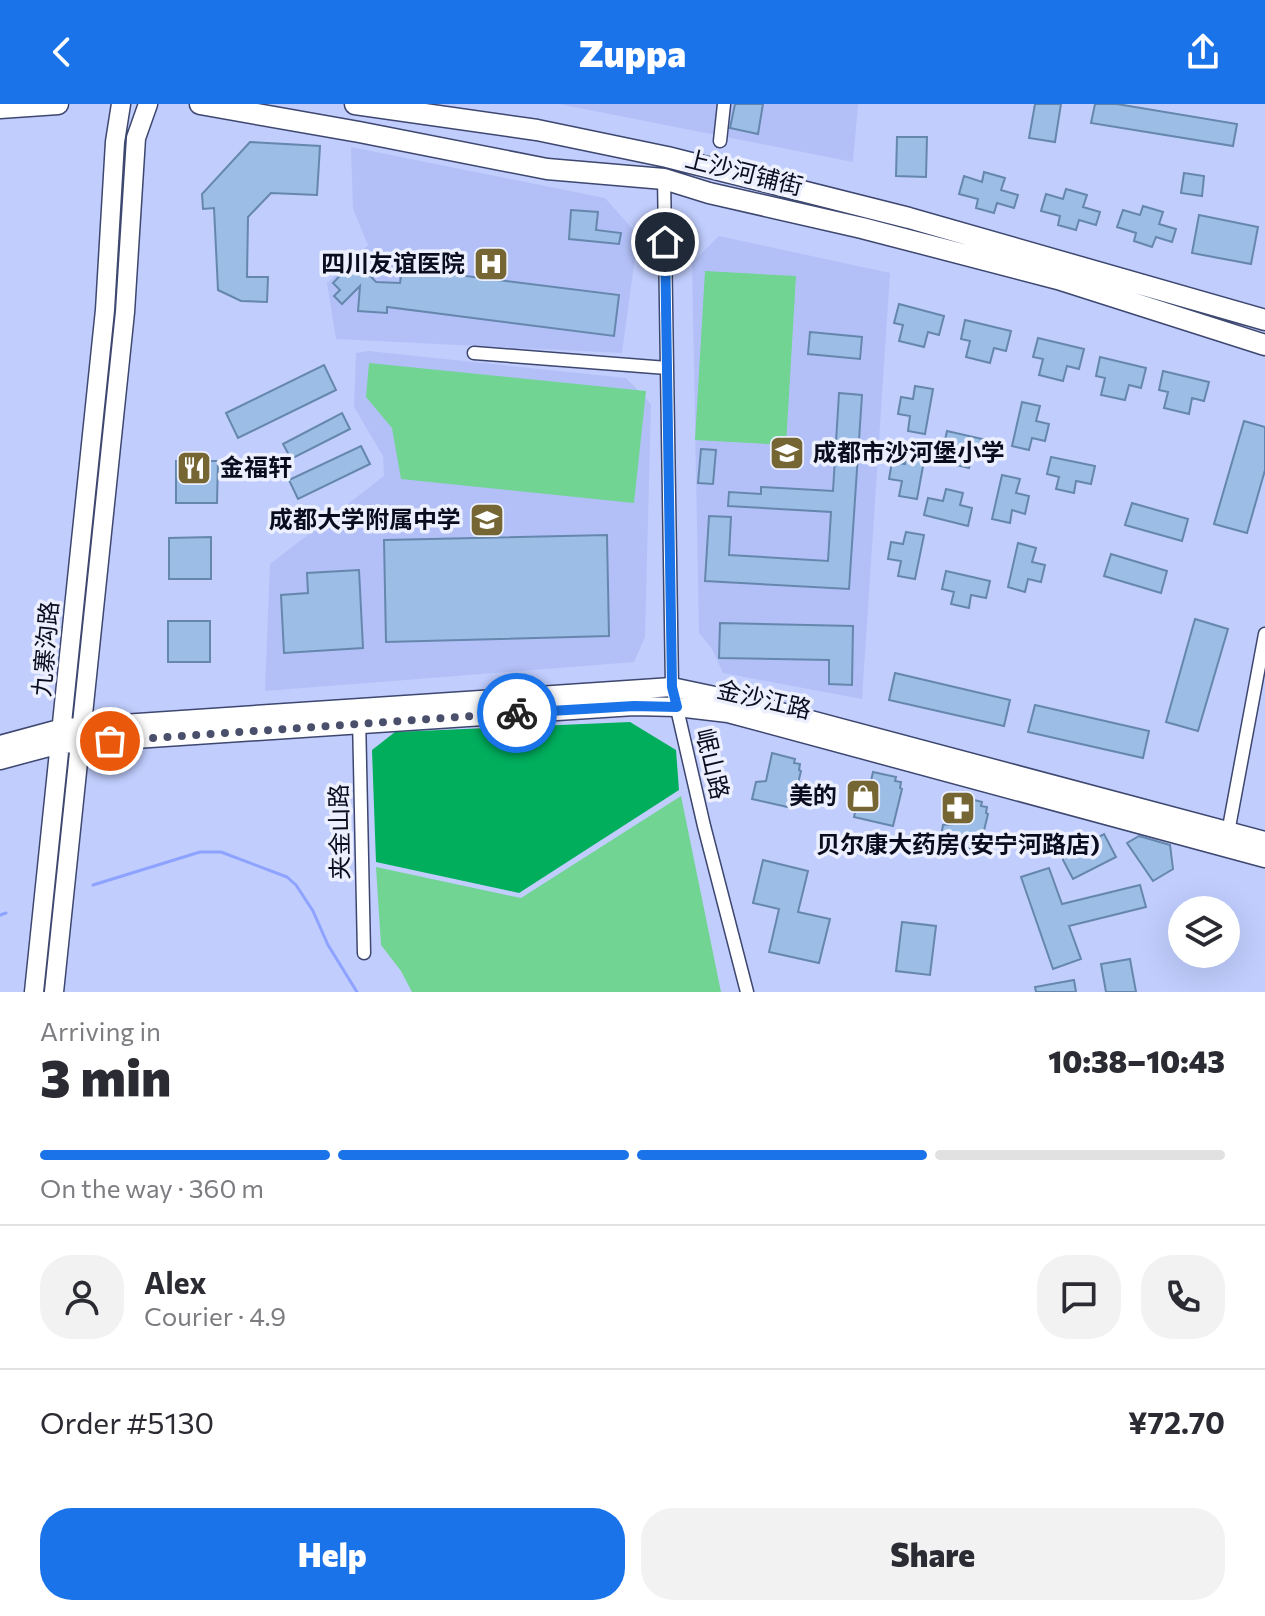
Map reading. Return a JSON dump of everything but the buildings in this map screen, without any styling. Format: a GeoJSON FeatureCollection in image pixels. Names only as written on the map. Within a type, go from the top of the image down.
{"type":"FeatureCollection","features":[{"type":"Feature","properties":{"kind":"main road"},"geometry":{"type":"LineString","coordinates":[[0,108],[58,104]]}},
{"type":"Feature","properties":{"kind":"main road","name":"上沙河铺街"},"geometry":{"type":"LineString","coordinates":[[200,104],[547,169],[664,179],[709,193],[862,228],[1058,279],[1265,345]]}},
{"type":"Feature","properties":{"kind":"main road","name":"上沙河铺街"},"geometry":{"type":"LineString","coordinates":[[355,104],[537,130],[667,157],[909,218],[1265,320]]}},
{"type":"Feature","properties":{"kind":"street","name":"九寨沟路"},"geometry":{"type":"LineString","coordinates":[[54,992],[85,492],[105,310],[115,142],[121,104]]}},
{"type":"Feature","properties":{"kind":"street","name":"九寨沟路"},"geometry":{"type":"LineString","coordinates":[[34,992],[71,736],[125,312],[136,138],[148,104]]}},
{"type":"Feature","properties":{"kind":"street"},"geometry":{"type":"LineString","coordinates":[[720,141],[724,104]]}},
{"type":"Feature","properties":{"kind":"street","name":"岷山路"},"geometry":{"type":"LineString","coordinates":[[667,157],[664,179],[672,687],[747,992]]}},
{"type":"Feature","properties":{"kind":"street"},"geometry":{"type":"LineString","coordinates":[[474,353],[667,368]]}},
{"type":"Feature","properties":{"kind":"street"},"geometry":{"type":"LineString","coordinates":[[1226,841],[1265,634]]}},
{"type":"Feature","properties":{"kind":"street"},"geometry":{"type":"LineString","coordinates":[[359,717],[672,687],[743,702],[1226,841],[1265,841]]}},
{"type":"Feature","properties":{"kind":"street","name":"金沙江路"},"geometry":{"type":"LineString","coordinates":[[0,745],[71,736],[359,717],[677,707],[728,713],[1226,841],[1265,858]]}},
{"type":"Feature","properties":{"kind":"street","name":"夹金山路"},"geometry":{"type":"LineString","coordinates":[[359,717],[364,953]]}},
{"type":"Feature","properties":{"kind":"street","name":"金沙江路"},"geometry":{"type":"LineString","coordinates":[[0,760],[71,736]]}},
{"type":"Feature","properties":{"kind":"shaded area"},"geometry":{"type":"Polygon","coordinates":[[[559,104],[858,104],[853,162],[559,104]]]}},
{"type":"Feature","properties":{"kind":"shaded area","name":"四川友谊医院"},"geometry":{"type":"Polygon","coordinates":[[[351,147],[605,198],[638,235],[622,353],[336,339],[327,283],[368,245],[353,209],[351,147]]]}},
{"type":"Feature","properties":{"kind":"shaded area","name":"成都市沙河堡小学"},"geometry":{"type":"Polygon","coordinates":[[[719,236],[890,273],[862,699],[723,673],[712,649],[699,633],[692,263],[719,236]]]}},
{"type":"Feature","properties":{"kind":"shaded area","name":"成都大学附属中学"},"geometry":{"type":"Polygon","coordinates":[[[368,351],[626,378],[651,404],[645,637],[634,662],[265,691],[270,564],[384,476],[383,456],[354,407],[356,353],[368,351]]]}},
{"type":"Feature","properties":{"kind":"green space"},"geometry":{"type":"Polygon","coordinates":[[[705,271],[796,276],[786,445],[695,440],[705,271]]]}},
{"type":"Feature","properties":{"kind":"green space"},"geometry":{"type":"Polygon","coordinates":[[[369,363],[646,391],[634,503],[401,479],[392,428],[366,397],[369,363]]]}},
{"type":"Feature","properties":{"kind":"green space"},"geometry":{"type":"Polygon","coordinates":[[[630,722],[676,750],[679,790],[519,893],[376,862],[372,750],[395,732],[630,722]]]}},
{"type":"Feature","properties":{"kind":"green space"},"geometry":{"type":"Polygon","coordinates":[[[681,796],[721,992],[412,992],[381,945],[376,867],[521,898],[681,796]]]}},
{"type":"Feature","properties":{"kind":"waterway"},"geometry":{"type":"LineString","coordinates":[[93,885],[200,852],[221,852],[287,877],[313,911],[328,945],[357,992]]}},
{"type":"Feature","properties":{"kind":"waterway"},"geometry":{"type":"LineString","coordinates":[[0,915],[6,913]]}},
{"type":"Feature","properties":{"kind":"way so far"},"geometry":{"type":"LineString","coordinates":[[110,741],[517,713]]}},
{"type":"Feature","properties":{"kind":"place","name":"四川友谊医院"},"geometry":{"type":"Point","coordinates":[491,264]}},
{"type":"Feature","properties":{"kind":"place","name":"成都市沙河堡小学"},"geometry":{"type":"Point","coordinates":[787,453]}},
{"type":"Feature","properties":{"kind":"place","name":"金福轩"},"geometry":{"type":"Point","coordinates":[194,468]}},
{"type":"Feature","properties":{"kind":"place","name":"成都大学附属中学"},"geometry":{"type":"Point","coordinates":[487,520]}},
{"type":"Feature","properties":{"kind":"place","name":"美的"},"geometry":{"type":"Point","coordinates":[863,796]}},
{"type":"Feature","properties":{"kind":"place","name":"贝尔康大药房(安宁河路店)"},"geometry":{"type":"Point","coordinates":[958,808]}},
{"type":"Feature","properties":{"kind":"route"},"geometry":{"type":"LineString","coordinates":[[517,713],[634,706],[677,707],[672,687],[665,242]]}}]}
